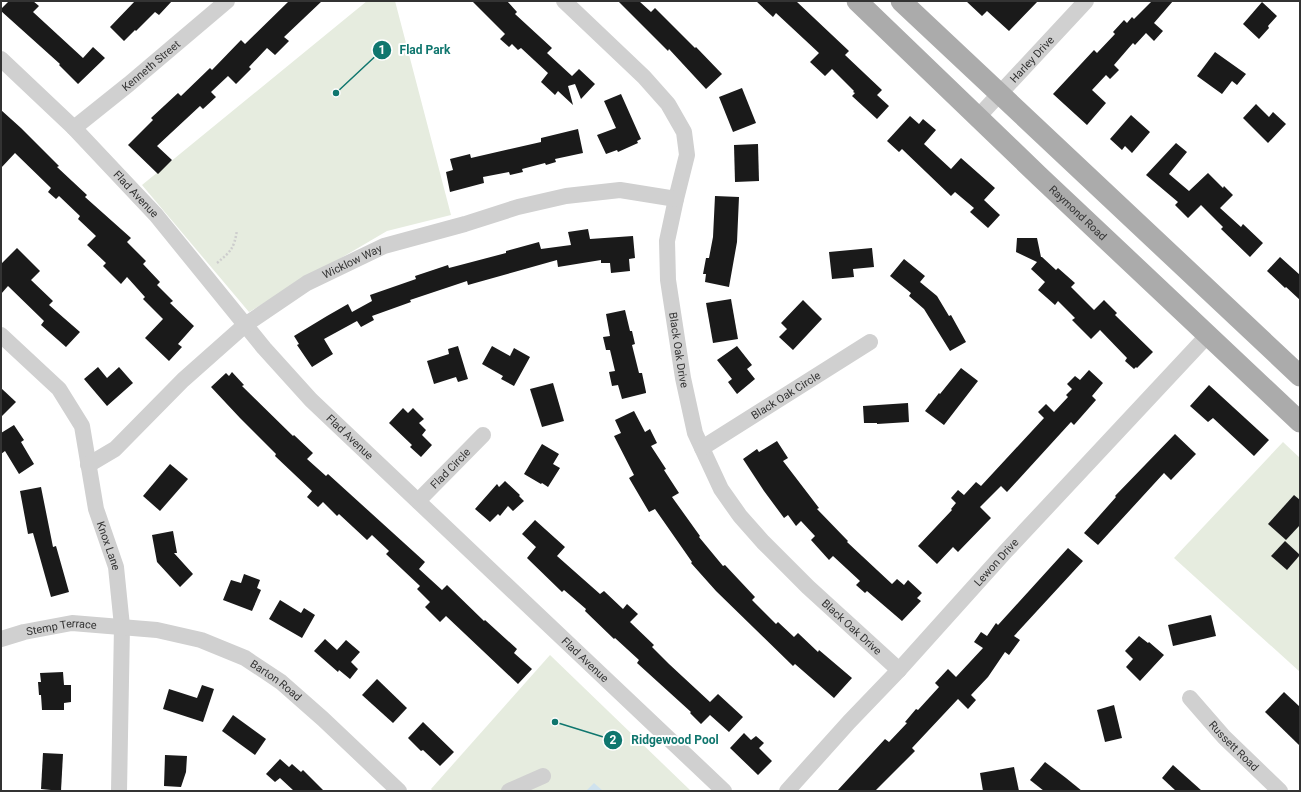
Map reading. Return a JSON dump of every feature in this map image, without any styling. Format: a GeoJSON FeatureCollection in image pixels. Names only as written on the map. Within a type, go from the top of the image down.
{"type":"FeatureCollection","features":[{"type":"Feature","properties":{"kind":"main road","name":"Raymond Road"},"geometry":{"type":"LineString","coordinates":[[857,1],[1300,422]]}},
{"type":"Feature","properties":{"kind":"main road"},"geometry":{"type":"LineString","coordinates":[[901,1],[1300,376]]}},
{"type":"Feature","properties":{"kind":"street","name":"Kenneth Street"},"geometry":{"type":"LineString","coordinates":[[74,128],[129,84],[227,1]]}},
{"type":"Feature","properties":{"kind":"street","name":"Black Oak Drive"},"geometry":{"type":"LineString","coordinates":[[564,1],[644,77],[668,104],[684,132],[687,155],[667,241],[668,280],[683,378],[695,433],[720,489],[740,516],[808,587],[899,670]]}},
{"type":"Feature","properties":{"kind":"street","name":"Harley Drive"},"geometry":{"type":"LineString","coordinates":[[978,117],[1086,1]]}},
{"type":"Feature","properties":{"kind":"street","name":"Flad Avenue"},"geometry":{"type":"LineString","coordinates":[[1,59],[74,128],[156,215],[264,348],[311,400],[724,791]]}},
{"type":"Feature","properties":{"kind":"street","name":"Wicklow Way"},"geometry":{"type":"LineString","coordinates":[[88,464],[115,449],[183,380],[245,325],[307,283],[384,246],[464,224],[518,207],[566,196],[620,190],[676,199]]}},
{"type":"Feature","properties":{"kind":"street","name":"Knox Lane"},"geometry":{"type":"LineString","coordinates":[[1,335],[59,389],[82,426],[96,509],[116,567],[122,626],[119,791]]}},
{"type":"Feature","properties":{"kind":"street","name":"Lewon Drive"},"geometry":{"type":"LineString","coordinates":[[787,791],[1006,551],[1208,336]]}},
{"type":"Feature","properties":{"kind":"street","name":"Black Oak Circle"},"geometry":{"type":"LineString","coordinates":[[702,448],[870,342]]}},
{"type":"Feature","properties":{"kind":"street","name":"Flad Circle"},"geometry":{"type":"LineString","coordinates":[[418,501],[483,435]]}},
{"type":"Feature","properties":{"kind":"street","name":"Stemp Terrace"},"geometry":{"type":"LineString","coordinates":[[1,639],[24,632],[72,623],[122,626]]}},
{"type":"Feature","properties":{"kind":"street","name":"Barton Road"},"geometry":{"type":"LineString","coordinates":[[122,626],[158,630],[201,640],[245,658],[281,682],[399,791]]}},
{"type":"Feature","properties":{"kind":"street","name":"Russett Road"},"geometry":{"type":"LineString","coordinates":[[1190,698],[1224,737],[1280,791]]}},
{"type":"Feature","properties":{"kind":"street"},"geometry":{"type":"LineString","coordinates":[[509,791],[543,776]]}},
{"type":"Feature","properties":{"kind":"path"},"geometry":{"type":"LineString","coordinates":[[217,263],[229,253],[235,243],[237,230]]}},
{"type":"Feature","properties":{"kind":"shaded area"},"geometry":{"type":"Polygon","coordinates":[[[367,1],[395,1],[451,215],[387,231],[249,312],[142,185],[367,1]]]}},
{"type":"Feature","properties":{"kind":"shaded area"},"geometry":{"type":"Polygon","coordinates":[[[1283,442],[1300,458],[1300,672],[1174,558],[1283,442]]]}},
{"type":"Feature","properties":{"kind":"shaded area"},"geometry":{"type":"Polygon","coordinates":[[[550,655],[691,791],[433,791],[431,789],[550,655]]]}},
{"type":"Feature","properties":{"kind":"water"},"geometry":{"type":"Polygon","coordinates":[[[594,783],[603,791],[586,791],[594,783]]]}},
{"type":"Feature","properties":{"kind":"building"},"geometry":{"type":"Polygon","coordinates":[[[9,1],[33,1],[39,6],[33,12],[83,58],[93,47],[105,58],[78,84],[59,65],[60,64],[1,11],[1,9],[9,1]]]}},
{"type":"Feature","properties":{"kind":"building"},"geometry":{"type":"Polygon","coordinates":[[[135,1],[172,1],[159,15],[155,12],[124,41],[110,27],[135,1]]]}},
{"type":"Feature","properties":{"kind":"building"},"geometry":{"type":"Polygon","coordinates":[[[289,1],[322,1],[284,37],[289,41],[275,55],[267,48],[249,67],[251,69],[236,84],[228,76],[211,92],[216,97],[203,109],[200,106],[157,146],[172,160],[158,174],[128,145],[153,120],[151,118],[178,93],[181,96],[210,68],[212,70],[241,40],[245,44],[289,1]]]}},
{"type":"Feature","properties":{"kind":"building"},"geometry":{"type":"Polygon","coordinates":[[[472,1],[507,1],[517,12],[515,14],[552,48],[547,53],[572,76],[579,69],[595,84],[581,99],[575,84],[568,86],[573,105],[558,91],[555,95],[541,82],[548,73],[521,48],[518,50],[512,44],[509,47],[500,39],[505,34],[472,1]]]}},
{"type":"Feature","properties":{"kind":"building"},"geometry":{"type":"Polygon","coordinates":[[[618,1],[639,1],[651,12],[655,8],[722,74],[706,89],[669,49],[668,51],[618,1]]]}},
{"type":"Feature","properties":{"kind":"building"},"geometry":{"type":"Polygon","coordinates":[[[756,1],[796,1],[849,51],[845,55],[882,90],[877,95],[889,106],[877,119],[852,96],[855,93],[853,92],[854,91],[832,69],[825,76],[810,62],[819,53],[776,13],[773,17],[756,1]]]}},
{"type":"Feature","properties":{"kind":"building"},"geometry":{"type":"Polygon","coordinates":[[[966,1],[1038,1],[1009,31],[987,11],[982,16],[966,1]]]}},
{"type":"Feature","properties":{"kind":"building"},"geometry":{"type":"Polygon","coordinates":[[[1152,1],[1173,1],[1154,23],[1163,31],[1154,41],[1146,33],[1135,45],[1133,43],[1114,65],[1119,70],[1110,79],[1106,75],[1092,90],[1106,103],[1087,125],[1053,94],[1094,50],[1097,53],[1115,34],[1113,32],[1124,20],[1127,23],[1132,17],[1134,19],[1152,1]]]}},
{"type":"Feature","properties":{"kind":"building"},"geometry":{"type":"Polygon","coordinates":[[[1262,2],[1277,16],[1259,39],[1243,24],[1262,2]]]}},
{"type":"Feature","properties":{"kind":"building"},"geometry":{"type":"Polygon","coordinates":[[[1215,52],[1246,74],[1237,85],[1232,81],[1222,94],[1197,76],[1215,52]]]}},
{"type":"Feature","properties":{"kind":"building"},"geometry":{"type":"Polygon","coordinates":[[[742,88],[756,123],[733,132],[719,97],[742,88]]]}},
{"type":"Feature","properties":{"kind":"building"},"geometry":{"type":"Polygon","coordinates":[[[621,94],[641,139],[637,141],[638,143],[618,152],[617,150],[606,154],[597,135],[616,128],[604,101],[621,94]]]}},
{"type":"Feature","properties":{"kind":"building"},"geometry":{"type":"Polygon","coordinates":[[[1256,104],[1269,117],[1273,112],[1286,124],[1268,143],[1243,118],[1256,104]]]}},
{"type":"Feature","properties":{"kind":"building"},"geometry":{"type":"Polygon","coordinates":[[[1,110],[21,128],[59,166],[57,167],[87,195],[85,197],[131,238],[127,242],[146,261],[143,264],[160,282],[157,285],[173,301],[170,303],[194,326],[178,344],[182,347],[169,361],[145,338],[163,319],[143,299],[145,297],[127,277],[121,284],[103,266],[106,263],[87,245],[96,236],[78,219],[80,216],[59,196],[56,199],[48,192],[51,188],[15,153],[1,168],[1,110]]]}},
{"type":"Feature","properties":{"kind":"building"},"geometry":{"type":"Polygon","coordinates":[[[1131,115],[1150,132],[1132,153],[1125,146],[1122,150],[1110,139],[1131,115]]]}},
{"type":"Feature","properties":{"kind":"building"},"geometry":{"type":"Polygon","coordinates":[[[910,116],[919,124],[923,119],[936,130],[924,144],[951,169],[961,158],[995,188],[984,200],[1000,215],[988,228],[970,212],[974,208],[955,192],[951,196],[902,149],[899,152],[887,141],[910,116]]]}},
{"type":"Feature","properties":{"kind":"building"},"geometry":{"type":"Polygon","coordinates":[[[578,129],[583,153],[555,159],[556,162],[546,165],[545,163],[522,169],[523,172],[510,175],[509,172],[483,177],[484,183],[450,192],[446,172],[453,170],[450,159],[470,154],[471,158],[541,142],[541,138],[578,129]]]}},
{"type":"Feature","properties":{"kind":"building"},"geometry":{"type":"Polygon","coordinates":[[[1176,143],[1187,152],[1169,174],[1189,191],[1208,173],[1223,188],[1224,186],[1233,195],[1220,208],[1241,227],[1243,224],[1263,243],[1250,257],[1221,229],[1223,227],[1201,205],[1188,218],[1175,205],[1178,202],[1146,175],[1176,143]]]}},
{"type":"Feature","properties":{"kind":"building"},"geometry":{"type":"Polygon","coordinates":[[[758,144],[759,181],[735,182],[734,145],[758,144]]]}},
{"type":"Feature","properties":{"kind":"building"},"geometry":{"type":"Polygon","coordinates":[[[715,196],[739,197],[737,242],[729,287],[705,282],[706,274],[703,274],[706,258],[709,258],[713,237],[715,196]]]}},
{"type":"Feature","properties":{"kind":"building"},"geometry":{"type":"Polygon","coordinates":[[[588,229],[590,239],[633,236],[635,258],[629,259],[630,271],[611,273],[610,263],[601,263],[601,260],[558,267],[557,260],[468,285],[467,281],[410,300],[411,302],[372,316],[374,320],[361,327],[357,321],[324,339],[333,354],[312,367],[297,345],[299,344],[294,336],[327,316],[348,304],[352,312],[372,301],[370,295],[416,279],[415,276],[448,265],[449,268],[506,253],[506,251],[539,242],[541,249],[571,245],[568,232],[588,229]]]}},
{"type":"Feature","properties":{"kind":"building"},"geometry":{"type":"Polygon","coordinates":[[[1017,238],[1037,238],[1041,257],[1056,270],[1058,268],[1075,283],[1071,287],[1094,310],[1104,300],[1117,313],[1115,315],[1153,352],[1137,368],[1136,367],[1134,369],[1125,361],[1127,358],[1100,330],[1091,339],[1072,320],[1075,318],[1058,301],[1055,305],[1038,290],[1045,282],[1031,269],[1037,262],[1016,252],[1017,238]]]}},
{"type":"Feature","properties":{"kind":"building"},"geometry":{"type":"Polygon","coordinates":[[[17,248],[40,271],[31,280],[53,301],[49,305],[80,332],[66,347],[41,325],[44,321],[8,286],[1,294],[1,264],[17,248]]]}},
{"type":"Feature","properties":{"kind":"building"},"geometry":{"type":"Polygon","coordinates":[[[872,248],[874,267],[853,269],[854,277],[832,279],[829,252],[872,248]]]}},
{"type":"Feature","properties":{"kind":"building"},"geometry":{"type":"Polygon","coordinates":[[[1280,257],[1300,275],[1300,300],[1267,271],[1280,257]]]}},
{"type":"Feature","properties":{"kind":"building"},"geometry":{"type":"Polygon","coordinates":[[[904,259],[925,276],[920,282],[937,296],[949,316],[951,315],[966,342],[950,351],[924,309],[909,296],[911,293],[890,276],[904,259]]]}},
{"type":"Feature","properties":{"kind":"building"},"geometry":{"type":"Polygon","coordinates":[[[731,299],[738,339],[713,343],[706,303],[731,299]]]}},
{"type":"Feature","properties":{"kind":"building"},"geometry":{"type":"Polygon","coordinates":[[[803,300],[822,319],[793,350],[779,337],[787,329],[781,323],[803,300]]]}},
{"type":"Feature","properties":{"kind":"building"},"geometry":{"type":"Polygon","coordinates":[[[625,310],[635,344],[632,345],[639,373],[642,373],[646,393],[622,399],[618,385],[612,386],[609,372],[615,371],[610,350],[606,350],[603,337],[610,336],[606,314],[625,310]]]}},
{"type":"Feature","properties":{"kind":"building"},"geometry":{"type":"Polygon","coordinates":[[[458,346],[468,379],[458,382],[456,377],[434,384],[427,361],[449,354],[448,349],[458,346]]]}},
{"type":"Feature","properties":{"kind":"building"},"geometry":{"type":"Polygon","coordinates":[[[492,346],[510,356],[514,348],[530,357],[514,386],[501,379],[503,376],[482,364],[492,346]]]}},
{"type":"Feature","properties":{"kind":"building"},"geometry":{"type":"Polygon","coordinates":[[[737,346],[752,365],[747,369],[755,379],[737,394],[728,382],[732,379],[717,360],[737,346]]]}},
{"type":"Feature","properties":{"kind":"building"},"geometry":{"type":"Polygon","coordinates":[[[98,367],[107,378],[119,367],[133,383],[107,406],[84,379],[98,367]]]}},
{"type":"Feature","properties":{"kind":"building"},"geometry":{"type":"Polygon","coordinates":[[[961,368],[978,381],[944,425],[925,411],[961,368]]]}},
{"type":"Feature","properties":{"kind":"building"},"geometry":{"type":"Polygon","coordinates":[[[1089,370],[1103,383],[1092,396],[1096,400],[1074,425],[1071,422],[1007,492],[1001,486],[980,507],[991,518],[958,552],[953,547],[937,564],[918,546],[952,510],[951,509],[956,503],[951,498],[958,490],[964,495],[976,482],[981,486],[1044,418],[1038,412],[1046,404],[1054,412],[1068,397],[1066,395],[1072,389],[1067,384],[1075,376],[1080,380],[1089,370]]]}},
{"type":"Feature","properties":{"kind":"building"},"geometry":{"type":"Polygon","coordinates":[[[232,372],[244,385],[242,386],[293,436],[294,435],[313,453],[307,459],[326,476],[328,474],[425,562],[419,569],[442,590],[447,585],[484,621],[485,620],[517,649],[514,653],[532,669],[518,684],[446,616],[440,622],[425,607],[430,602],[417,589],[420,586],[386,554],[389,551],[372,535],[367,540],[339,514],[337,516],[323,502],[318,507],[307,497],[312,491],[275,456],[276,454],[211,387],[226,373],[229,376],[232,372]]]}},
{"type":"Feature","properties":{"kind":"building"},"geometry":{"type":"Polygon","coordinates":[[[553,383],[564,421],[542,427],[530,389],[553,383]]]}},
{"type":"Feature","properties":{"kind":"building"},"geometry":{"type":"Polygon","coordinates":[[[1209,385],[1269,440],[1254,456],[1213,418],[1208,422],[1190,406],[1209,385]]]}},
{"type":"Feature","properties":{"kind":"building"},"geometry":{"type":"Polygon","coordinates":[[[1,388],[16,402],[1,417],[1,388]]]}},
{"type":"Feature","properties":{"kind":"building"},"geometry":{"type":"Polygon","coordinates":[[[908,403],[909,422],[877,424],[864,423],[863,406],[908,403]]]}},
{"type":"Feature","properties":{"kind":"building"},"geometry":{"type":"Polygon","coordinates":[[[403,408],[408,413],[413,408],[424,419],[419,423],[426,430],[422,435],[432,445],[421,457],[410,447],[412,445],[389,423],[403,408]]]}},
{"type":"Feature","properties":{"kind":"building"},"geometry":{"type":"Polygon","coordinates":[[[634,411],[645,432],[650,429],[657,443],[651,446],[679,493],[672,497],[700,536],[699,537],[723,566],[725,565],[755,597],[752,600],[776,624],[778,622],[794,637],[798,633],[818,652],[819,650],[852,678],[834,698],[795,664],[793,666],[716,591],[691,563],[692,562],[655,509],[649,512],[629,478],[634,475],[614,436],[621,433],[615,420],[634,411]]]}},
{"type":"Feature","properties":{"kind":"building"},"geometry":{"type":"Polygon","coordinates":[[[14,425],[24,440],[21,442],[34,464],[19,474],[5,451],[1,454],[1,433],[14,425]]]}},
{"type":"Feature","properties":{"kind":"building"},"geometry":{"type":"Polygon","coordinates":[[[1175,434],[1196,454],[1171,480],[1164,473],[1098,545],[1084,533],[1116,497],[1115,496],[1175,434]]]}},
{"type":"Feature","properties":{"kind":"building"},"geometry":{"type":"Polygon","coordinates":[[[777,441],[788,458],[783,461],[819,508],[817,509],[848,541],[847,542],[892,584],[897,579],[904,585],[908,580],[922,593],[917,598],[921,601],[902,621],[867,591],[865,593],[856,585],[860,581],[833,556],[829,560],[811,540],[815,536],[801,521],[796,526],[788,515],[784,518],[764,491],[743,459],[757,449],[759,452],[777,441]]]}},
{"type":"Feature","properties":{"kind":"building"},"geometry":{"type":"Polygon","coordinates":[[[542,444],[559,454],[553,464],[560,468],[548,487],[524,474],[542,444]]]}},
{"type":"Feature","properties":{"kind":"building"},"geometry":{"type":"Polygon","coordinates":[[[170,464],[188,479],[160,511],[143,496],[170,464]]]}},
{"type":"Feature","properties":{"kind":"building"},"geometry":{"type":"Polygon","coordinates":[[[505,481],[520,495],[519,496],[524,501],[513,511],[508,506],[500,516],[498,514],[490,522],[475,509],[497,484],[499,487],[505,481]]]}},
{"type":"Feature","properties":{"kind":"building"},"geometry":{"type":"Polygon","coordinates":[[[41,487],[53,547],[56,546],[69,592],[51,597],[33,533],[28,534],[20,491],[41,487]]]}},
{"type":"Feature","properties":{"kind":"building"},"geometry":{"type":"Polygon","coordinates":[[[1294,495],[1300,500],[1300,525],[1286,540],[1268,524],[1294,495]]]}},
{"type":"Feature","properties":{"kind":"building"},"geometry":{"type":"Polygon","coordinates":[[[535,520],[565,547],[557,556],[600,594],[604,591],[623,609],[627,604],[638,614],[630,622],[654,645],[652,647],[669,664],[710,702],[718,694],[743,717],[729,732],[710,715],[701,724],[690,713],[691,712],[637,663],[639,660],[615,638],[614,639],[585,611],[586,609],[564,590],[562,592],[527,558],[536,547],[522,534],[535,520]]]}},
{"type":"Feature","properties":{"kind":"building"},"geometry":{"type":"Polygon","coordinates":[[[173,531],[177,553],[174,553],[193,574],[180,587],[157,562],[152,535],[173,531]]]}},
{"type":"Feature","properties":{"kind":"building"},"geometry":{"type":"Polygon","coordinates":[[[1285,541],[1300,555],[1287,570],[1271,556],[1285,541]]]}},
{"type":"Feature","properties":{"kind":"building"},"geometry":{"type":"Polygon","coordinates":[[[1068,548],[1083,561],[1014,636],[1020,640],[1009,655],[1005,652],[988,677],[971,695],[976,700],[968,709],[958,699],[912,748],[915,751],[875,791],[837,791],[885,739],[889,742],[907,723],[905,722],[916,709],[918,710],[939,687],[935,683],[948,669],[956,677],[983,648],[974,642],[981,632],[987,636],[996,623],[998,625],[1068,548]]]}},
{"type":"Feature","properties":{"kind":"building"},"geometry":{"type":"Polygon","coordinates":[[[244,574],[260,580],[257,588],[261,590],[252,611],[223,600],[231,580],[241,583],[244,574]]]}},
{"type":"Feature","properties":{"kind":"building"},"geometry":{"type":"Polygon","coordinates":[[[280,600],[301,613],[304,608],[315,615],[302,638],[269,619],[280,600]]]}},
{"type":"Feature","properties":{"kind":"building"},"geometry":{"type":"Polygon","coordinates":[[[1211,615],[1216,636],[1173,646],[1168,625],[1211,615]]]}},
{"type":"Feature","properties":{"kind":"building"},"geometry":{"type":"Polygon","coordinates":[[[1139,636],[1148,643],[1149,642],[1164,655],[1140,681],[1126,667],[1133,659],[1125,651],[1139,636]]]}},
{"type":"Feature","properties":{"kind":"building"},"geometry":{"type":"Polygon","coordinates":[[[325,639],[337,650],[346,640],[360,652],[351,662],[358,669],[350,679],[339,670],[338,672],[314,651],[325,639]]]}},
{"type":"Feature","properties":{"kind":"building"},"geometry":{"type":"Polygon","coordinates":[[[63,672],[64,685],[71,685],[71,702],[64,703],[64,710],[42,710],[38,682],[41,682],[40,673],[63,672]]]}},
{"type":"Feature","properties":{"kind":"building"},"geometry":{"type":"Polygon","coordinates":[[[377,679],[407,708],[393,723],[362,695],[377,679]]]}},
{"type":"Feature","properties":{"kind":"building"},"geometry":{"type":"Polygon","coordinates":[[[202,685],[214,689],[203,722],[163,709],[169,689],[197,698],[202,685]]]}},
{"type":"Feature","properties":{"kind":"building"},"geometry":{"type":"Polygon","coordinates":[[[1284,692],[1300,707],[1300,746],[1265,712],[1284,692]]]}},
{"type":"Feature","properties":{"kind":"building"},"geometry":{"type":"Polygon","coordinates":[[[1114,705],[1122,738],[1105,742],[1097,710],[1114,705]]]}},
{"type":"Feature","properties":{"kind":"building"},"geometry":{"type":"Polygon","coordinates":[[[233,715],[266,739],[255,755],[222,731],[233,715]]]}},
{"type":"Feature","properties":{"kind":"building"},"geometry":{"type":"Polygon","coordinates":[[[423,722],[454,752],[440,766],[423,750],[421,751],[408,738],[423,722]]]}},
{"type":"Feature","properties":{"kind":"building"},"geometry":{"type":"Polygon","coordinates":[[[744,733],[751,740],[756,736],[764,743],[759,748],[772,761],[758,775],[730,748],[744,733]]]}},
{"type":"Feature","properties":{"kind":"building"},"geometry":{"type":"Polygon","coordinates":[[[43,753],[63,754],[61,791],[41,789],[43,753]]]}},
{"type":"Feature","properties":{"kind":"building"},"geometry":{"type":"Polygon","coordinates":[[[165,755],[187,756],[186,772],[181,787],[164,786],[165,755]]]}},
{"type":"Feature","properties":{"kind":"building"},"geometry":{"type":"Polygon","coordinates":[[[280,759],[289,767],[292,764],[301,772],[303,770],[324,791],[294,791],[280,778],[275,782],[266,774],[280,759]]]}},
{"type":"Feature","properties":{"kind":"building"},"geometry":{"type":"Polygon","coordinates":[[[1045,762],[1082,791],[1044,791],[1030,780],[1045,762]]]}},
{"type":"Feature","properties":{"kind":"building"},"geometry":{"type":"Polygon","coordinates":[[[1173,765],[1202,791],[1176,791],[1162,778],[1173,765]]]}},
{"type":"Feature","properties":{"kind":"building"},"geometry":{"type":"Polygon","coordinates":[[[1014,767],[1019,791],[983,791],[980,773],[1014,767]]]}},
{"type":"Feature","properties":{"kind":"place","name":"Flad Park"},"geometry":{"type":"Point","coordinates":[336,93]}},
{"type":"Feature","properties":{"kind":"place","name":"Ridgewood Pool"},"geometry":{"type":"Point","coordinates":[555,722]}}]}
